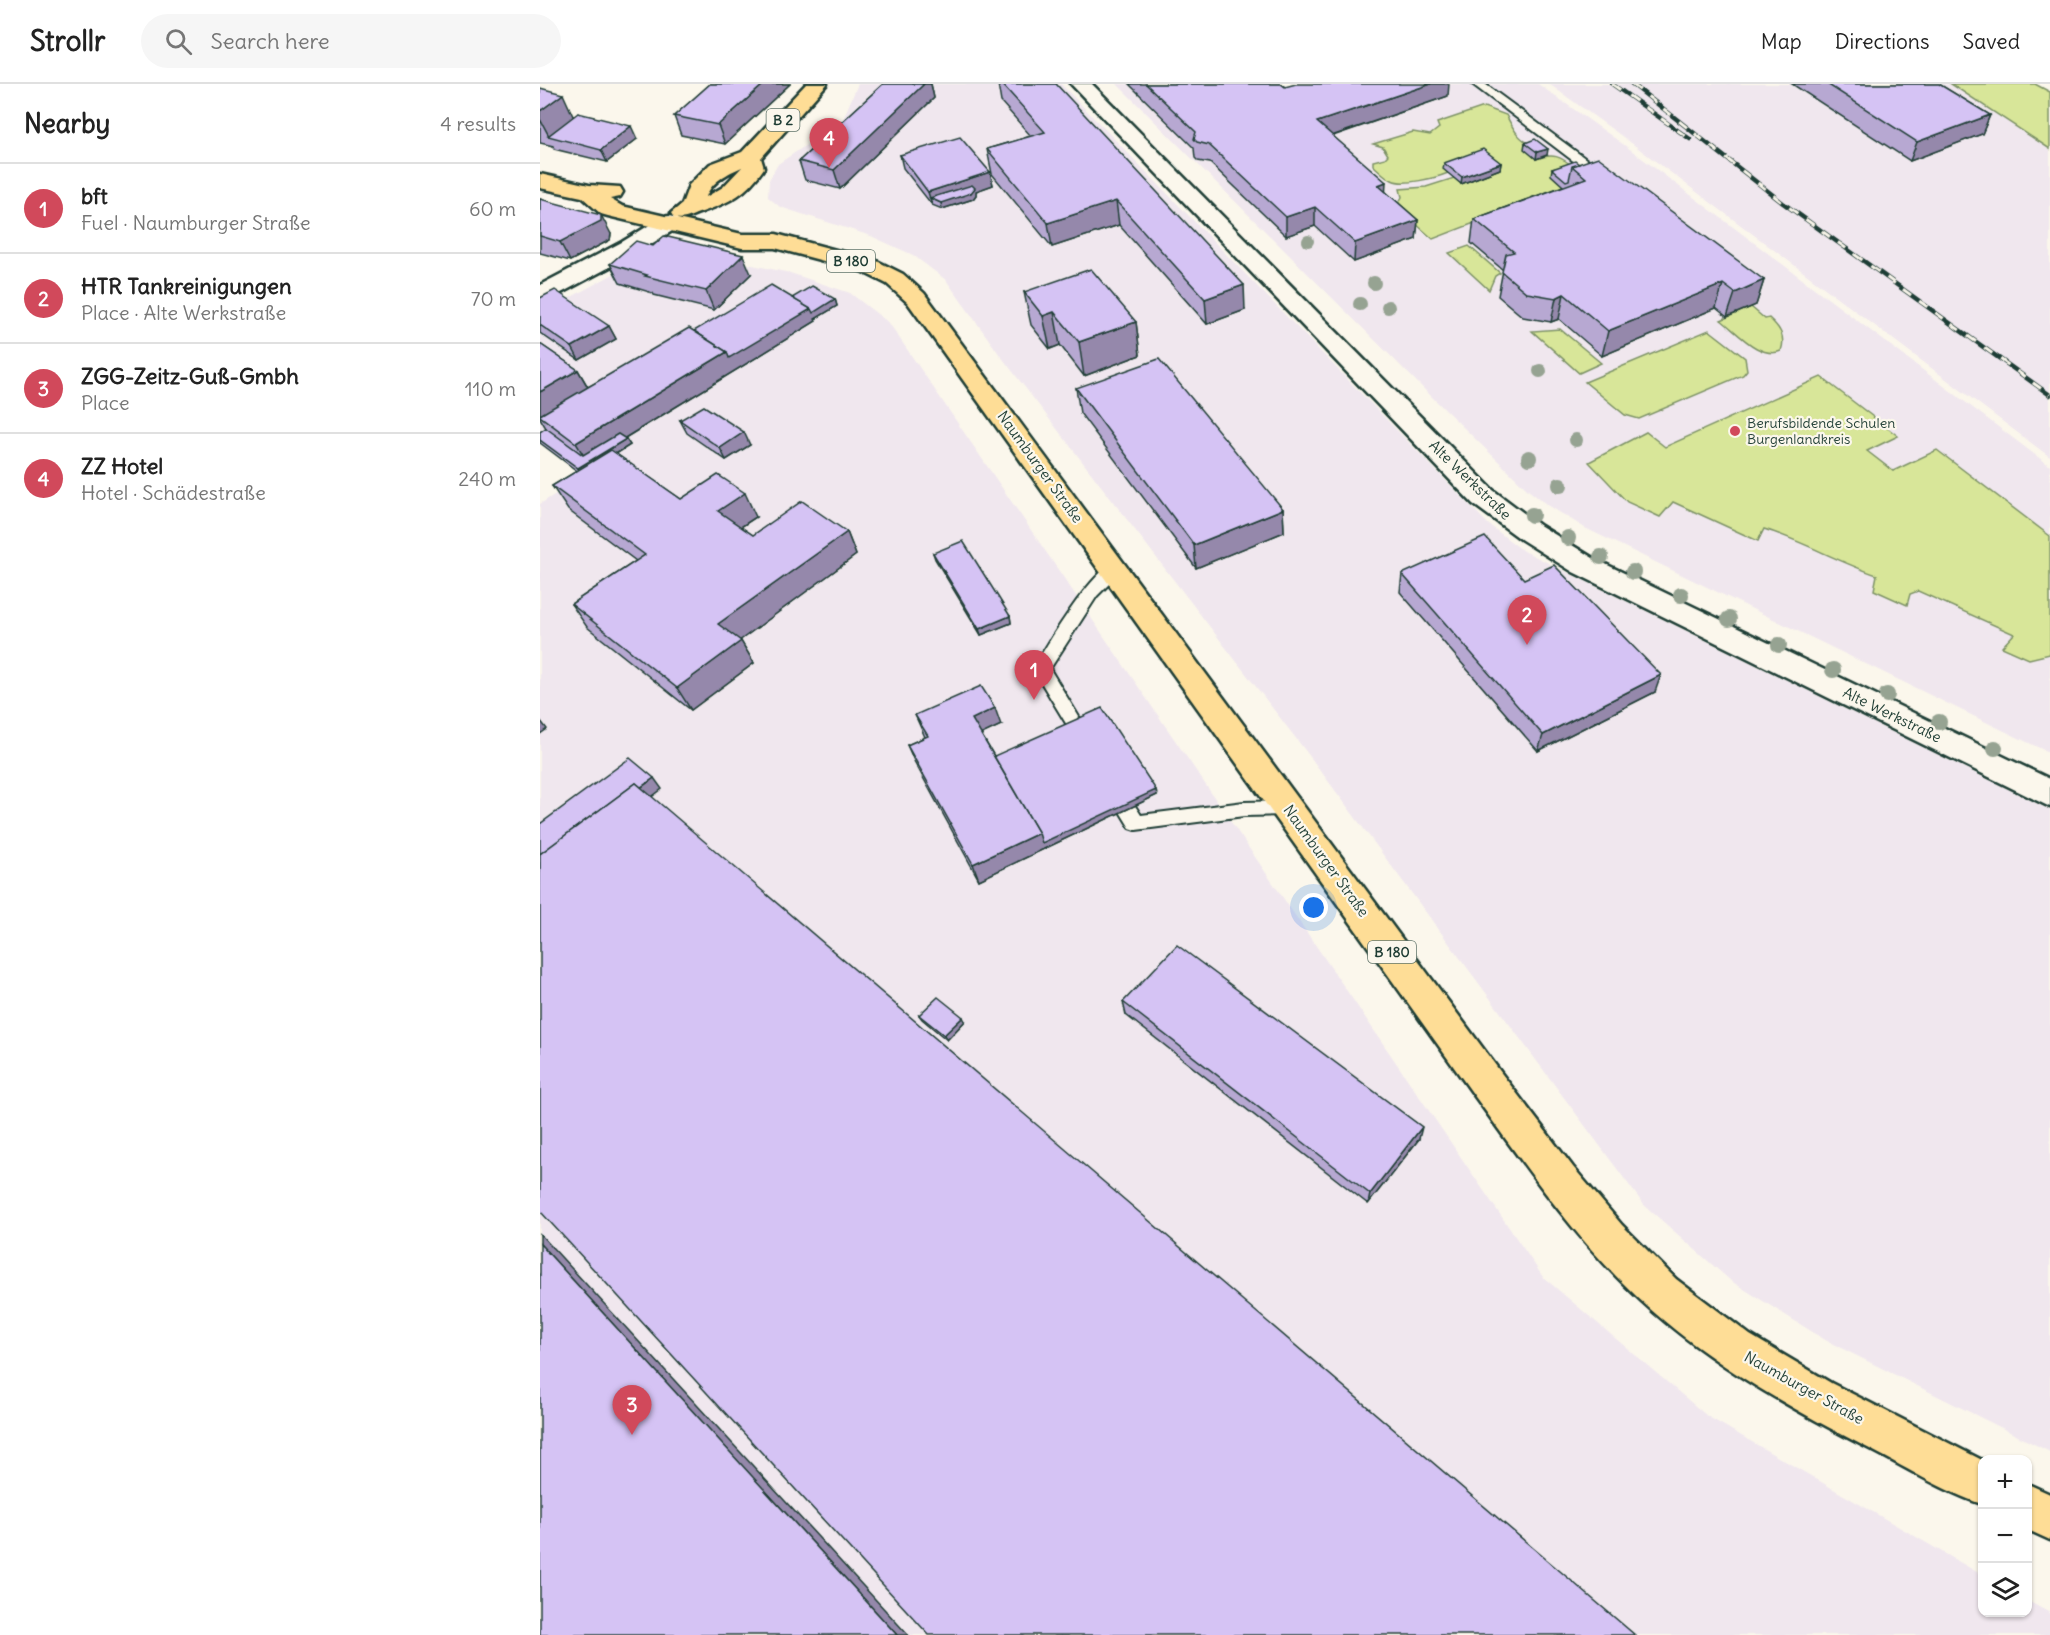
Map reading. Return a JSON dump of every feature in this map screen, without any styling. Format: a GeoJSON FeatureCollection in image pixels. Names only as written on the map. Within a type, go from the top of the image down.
{"type":"FeatureCollection","features":[{"type":"Feature","properties":{"kind":"main road","name":"B 2"},"geometry":{"type":"LineString","coordinates":[[669,223],[692,206],[712,202],[730,194],[753,168],[750,157],[817,84]]}},
{"type":"Feature","properties":{"kind":"main road","name":"Naumburger Straße"},"geometry":{"type":"LineString","coordinates":[[540,182],[589,192],[632,192]]}},
{"type":"Feature","properties":{"kind":"main road","name":"Naumburger Straße"},"geometry":{"type":"LineString","coordinates":[[589,192],[609,209],[742,241],[776,241],[869,266],[905,286],[1115,569],[1509,1114],[1588,1216],[1625,1258],[1664,1295],[1715,1336],[1768,1370],[1978,1480]]}},
{"type":"Feature","properties":{"kind":"main road","name":"Naumburger Straße"},"geometry":{"type":"LineString","coordinates":[[662,199],[755,222],[776,241]]}},
{"type":"Feature","properties":{"kind":"main road"},"geometry":{"type":"LineString","coordinates":[[2032,1508],[2050,1518]]}},
{"type":"Feature","properties":{"kind":"street","name":"Alte Werkstraße"},"geometry":{"type":"LineString","coordinates":[[1081,84],[1484,497],[1514,523],[1584,565],[2050,794]]}},
{"type":"Feature","properties":{"kind":"street"},"geometry":{"type":"LineString","coordinates":[[540,295],[637,243],[669,223]]}},
{"type":"Feature","properties":{"kind":"lane"},"geometry":{"type":"LineString","coordinates":[[1478,84],[1609,182]]}},
{"type":"Feature","properties":{"kind":"lane"},"geometry":{"type":"LineString","coordinates":[[1095,755],[1041,669],[1091,592],[1115,569]]}},
{"type":"Feature","properties":{"kind":"lane"},"geometry":{"type":"LineString","coordinates":[[1106,775],[1136,823],[1244,809],[1288,808]]}},
{"type":"Feature","properties":{"kind":"shaded area"},"geometry":{"type":"Polygon","coordinates":[[[858,84],[1061,84],[1488,524],[1522,550],[2050,810],[2050,1452],[1827,1341],[1731,1281],[1644,1205],[1308,754],[1000,355],[946,280],[913,255],[871,236],[780,207],[768,197],[769,180],[778,164],[842,121],[858,84]]]}},
{"type":"Feature","properties":{"kind":"shaded area","name":"Berufsbildende Schulen Burgenlandkreis"},"geometry":{"type":"Polygon","coordinates":[[[1117,84],[1538,84],[1627,147],[2050,466],[2050,753],[1585,528],[1546,504],[1528,490],[1431,396],[1117,84]]]}},
{"type":"Feature","properties":{"kind":"shaded area"},"geometry":{"type":"Polygon","coordinates":[[[1549,84],[1951,84],[2050,149],[2050,457],[1630,142],[1549,84]]]}},
{"type":"Feature","properties":{"kind":"shaded area"},"geometry":{"type":"Polygon","coordinates":[[[665,246],[790,273],[850,293],[889,323],[1543,1277],[1707,1416],[1978,1573],[1978,1617],[2032,1617],[2032,1603],[2050,1613],[2050,1635],[540,1635],[540,504],[584,476],[540,444],[540,314],[665,246]]]}},
{"type":"Feature","properties":{"kind":"green space"},"geometry":{"type":"Polygon","coordinates":[[[1951,84],[2035,84],[2050,92],[2050,149],[1951,84]]]}},
{"type":"Feature","properties":{"kind":"green space"},"geometry":{"type":"Polygon","coordinates":[[[1484,107],[1506,115],[1520,137],[1534,146],[1536,159],[1547,156],[1556,157],[1574,167],[1565,188],[1433,239],[1407,216],[1398,204],[1402,197],[1400,189],[1426,187],[1454,178],[1461,184],[1500,169],[1444,169],[1448,173],[1420,181],[1397,182],[1373,165],[1373,161],[1388,155],[1383,147],[1373,144],[1413,132],[1430,135],[1439,128],[1437,123],[1484,107]]]}},
{"type":"Feature","properties":{"kind":"green space"},"geometry":{"type":"Polygon","coordinates":[[[1469,246],[1500,273],[1495,276],[1489,290],[1449,253],[1469,246]]]}},
{"type":"Feature","properties":{"kind":"green space"},"geometry":{"type":"Polygon","coordinates":[[[1751,307],[1765,319],[1769,318],[1779,329],[1783,341],[1781,351],[1765,352],[1757,348],[1721,320],[1751,307]]]}},
{"type":"Feature","properties":{"kind":"green space"},"geometry":{"type":"Polygon","coordinates":[[[1560,329],[1601,363],[1579,373],[1532,331],[1560,329]]]}},
{"type":"Feature","properties":{"kind":"green space"},"geometry":{"type":"Polygon","coordinates":[[[1709,330],[1745,358],[1747,370],[1743,375],[1639,419],[1625,415],[1585,382],[1709,330]]]}},
{"type":"Feature","properties":{"kind":"green space"},"geometry":{"type":"Polygon","coordinates":[[[1821,377],[1898,436],[1867,451],[1893,471],[1937,450],[2050,536],[2050,654],[2029,659],[2002,647],[2014,634],[1918,591],[1910,594],[1907,605],[1874,590],[1877,575],[1764,529],[1758,541],[1673,502],[1660,517],[1627,502],[1589,462],[1646,432],[1665,447],[1821,377]]]}},
{"type":"Feature","properties":{"kind":"building"},"geometry":{"type":"Polygon","coordinates":[[[710,84],[764,84],[718,125],[674,116],[710,84]]]}},
{"type":"Feature","properties":{"kind":"building"},"geometry":{"type":"Polygon","coordinates":[[[883,84],[924,84],[834,170],[799,161],[883,84]]]}},
{"type":"Feature","properties":{"kind":"building"},"geometry":{"type":"Polygon","coordinates":[[[1002,84],[1056,84],[1244,285],[1205,299],[1116,201],[1048,223],[987,149],[1045,132],[1002,84]]]}},
{"type":"Feature","properties":{"kind":"building"},"geometry":{"type":"Polygon","coordinates":[[[1146,84],[1281,84],[1285,87],[1296,84],[1431,84],[1317,122],[1386,182],[1378,185],[1418,220],[1355,243],[1315,207],[1286,217],[1209,145],[1197,142],[1194,139],[1196,132],[1146,84]]]}},
{"type":"Feature","properties":{"kind":"building"},"geometry":{"type":"Polygon","coordinates":[[[1827,84],[1939,84],[1990,115],[1917,142],[1827,84]]]}},
{"type":"Feature","properties":{"kind":"building"},"geometry":{"type":"Polygon","coordinates":[[[540,88],[563,94],[540,111],[540,88]]]}},
{"type":"Feature","properties":{"kind":"building"},"geometry":{"type":"Polygon","coordinates":[[[578,113],[631,126],[601,150],[548,136],[578,113]]]}},
{"type":"Feature","properties":{"kind":"building"},"geometry":{"type":"Polygon","coordinates":[[[960,137],[990,172],[928,192],[900,155],[960,137]]]}},
{"type":"Feature","properties":{"kind":"building"},"geometry":{"type":"Polygon","coordinates":[[[1535,139],[1548,149],[1537,152],[1525,143],[1535,139]]]}},
{"type":"Feature","properties":{"kind":"building"},"geometry":{"type":"Polygon","coordinates":[[[1483,149],[1501,163],[1462,177],[1444,163],[1483,149]]]}},
{"type":"Feature","properties":{"kind":"building"},"geometry":{"type":"Polygon","coordinates":[[[1598,157],[1764,280],[1735,293],[1723,284],[1608,331],[1564,294],[1556,298],[1527,293],[1502,272],[1506,254],[1514,252],[1474,219],[1586,178],[1572,166],[1598,157]]]}},
{"type":"Feature","properties":{"kind":"building"},"geometry":{"type":"Polygon","coordinates":[[[1575,161],[1579,164],[1572,166],[1569,180],[1566,181],[1552,169],[1575,161]]]}},
{"type":"Feature","properties":{"kind":"building"},"geometry":{"type":"Polygon","coordinates":[[[972,185],[975,188],[971,193],[941,203],[930,198],[972,185]]]}},
{"type":"Feature","properties":{"kind":"building"},"geometry":{"type":"Polygon","coordinates":[[[540,199],[601,215],[601,221],[560,242],[540,236],[540,199]]]}},
{"type":"Feature","properties":{"kind":"building"},"geometry":{"type":"Polygon","coordinates":[[[664,236],[743,255],[706,291],[645,276],[647,275],[610,264],[636,241],[653,246],[664,236]]]}},
{"type":"Feature","properties":{"kind":"building"},"geometry":{"type":"Polygon","coordinates":[[[1091,269],[1136,322],[1079,342],[1054,312],[1043,316],[1024,292],[1091,269]]]}},
{"type":"Feature","properties":{"kind":"building"},"geometry":{"type":"Polygon","coordinates":[[[771,285],[811,309],[729,358],[727,352],[694,331],[771,285]]]}},
{"type":"Feature","properties":{"kind":"building"},"geometry":{"type":"Polygon","coordinates":[[[812,286],[835,299],[813,313],[811,309],[792,298],[812,286]]]}},
{"type":"Feature","properties":{"kind":"building"},"geometry":{"type":"Polygon","coordinates":[[[555,290],[609,326],[572,347],[540,325],[540,298],[555,290]]]}},
{"type":"Feature","properties":{"kind":"building"},"geometry":{"type":"Polygon","coordinates":[[[689,328],[727,352],[576,443],[540,416],[540,415],[689,328]]]}},
{"type":"Feature","properties":{"kind":"building"},"geometry":{"type":"Polygon","coordinates":[[[540,344],[578,370],[540,392],[540,344]]]}},
{"type":"Feature","properties":{"kind":"building"},"geometry":{"type":"Polygon","coordinates":[[[1159,359],[1283,509],[1194,545],[1076,388],[1159,359]]]}},
{"type":"Feature","properties":{"kind":"building"},"geometry":{"type":"Polygon","coordinates":[[[704,406],[744,432],[720,448],[680,420],[704,406]]]}},
{"type":"Feature","properties":{"kind":"building"},"geometry":{"type":"Polygon","coordinates":[[[546,428],[583,455],[618,434],[626,439],[578,468],[540,440],[540,432],[546,428]]]}},
{"type":"Feature","properties":{"kind":"building"},"geometry":{"type":"Polygon","coordinates":[[[611,450],[681,499],[718,475],[745,493],[718,511],[753,535],[802,501],[847,532],[718,624],[741,641],[677,688],[571,604],[645,555],[552,486],[611,450]]]}},
{"type":"Feature","properties":{"kind":"building"},"geometry":{"type":"Polygon","coordinates":[[[1485,537],[1524,579],[1554,565],[1661,675],[1543,735],[1402,574],[1485,537]]]}},
{"type":"Feature","properties":{"kind":"building"},"geometry":{"type":"Polygon","coordinates":[[[963,541],[1010,616],[979,629],[933,553],[963,541]]]}},
{"type":"Feature","properties":{"kind":"building"},"geometry":{"type":"Polygon","coordinates":[[[981,686],[995,708],[972,719],[1039,833],[973,864],[907,745],[928,736],[915,715],[981,686]]]}},
{"type":"Feature","properties":{"kind":"building"},"geometry":{"type":"Polygon","coordinates":[[[1102,708],[1156,790],[1042,843],[1039,833],[994,756],[1102,708]]]}},
{"type":"Feature","properties":{"kind":"building"},"geometry":{"type":"Polygon","coordinates":[[[630,758],[654,778],[641,787],[636,783],[540,854],[540,824],[630,758]]]}},
{"type":"Feature","properties":{"kind":"building"},"geometry":{"type":"Polygon","coordinates":[[[636,783],[1635,1635],[929,1635],[540,1211],[540,854],[636,783]]]}},
{"type":"Feature","properties":{"kind":"building"},"geometry":{"type":"Polygon","coordinates":[[[1177,945],[1422,1127],[1370,1194],[1123,1002],[1177,945]]]}},
{"type":"Feature","properties":{"kind":"building"},"geometry":{"type":"Polygon","coordinates":[[[938,997],[963,1017],[944,1035],[919,1015],[938,997]]]}},
{"type":"Feature","properties":{"kind":"building"},"geometry":{"type":"Polygon","coordinates":[[[540,1244],[897,1635],[540,1635],[540,1244]]]}},
{"type":"Feature","properties":{"kind":"railway"},"geometry":{"type":"LineString","coordinates":[[1612,84],[1690,139]]}},
{"type":"Feature","properties":{"kind":"railway"},"geometry":{"type":"LineString","coordinates":[[1632,84],[1783,203],[2050,395]]}},
{"type":"Feature","properties":{"kind":"place","name":"ZZ Hotel"},"geometry":{"type":"Point","coordinates":[829,168]}},
{"type":"Feature","properties":{"kind":"place","name":"Berufsbildende Schulen Burgenlandkreis"},"geometry":{"type":"Point","coordinates":[1735,431]}},
{"type":"Feature","properties":{"kind":"place","name":"HTR Tankreinigungen"},"geometry":{"type":"Point","coordinates":[1527,645]}},
{"type":"Feature","properties":{"kind":"place","name":"bft"},"geometry":{"type":"Point","coordinates":[1034,700]}},
{"type":"Feature","properties":{"kind":"place","name":"ZGG-Zeitz-Guß-Gmbh"},"geometry":{"type":"Point","coordinates":[632,1435]}}]}
